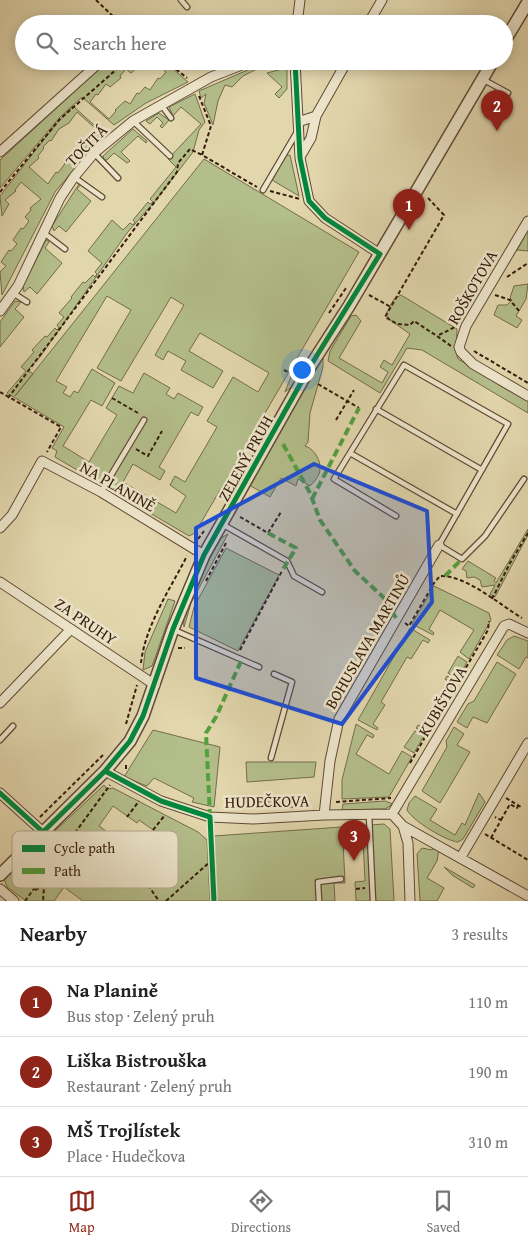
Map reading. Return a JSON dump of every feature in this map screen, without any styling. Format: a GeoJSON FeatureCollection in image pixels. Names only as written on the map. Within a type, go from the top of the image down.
{"type":"FeatureCollection","features":[{"type":"Feature","properties":{"kind":"street"},"geometry":{"type":"LineString","coordinates":[[298,15],[300,0]]}},
{"type":"Feature","properties":{"kind":"street"},"geometry":{"type":"LineString","coordinates":[[373,15],[382,0]]}},
{"type":"Feature","properties":{"kind":"street"},"geometry":{"type":"LineString","coordinates":[[513,27],[528,2]]}},
{"type":"Feature","properties":{"kind":"street"},"geometry":{"type":"LineString","coordinates":[[0,152],[91,70]]}},
{"type":"Feature","properties":{"kind":"street","name":"TOČITÁ"},"geometry":{"type":"LineString","coordinates":[[0,311],[13,293],[60,198],[74,176],[94,153],[133,121],[212,77],[230,70]]}},
{"type":"Feature","properties":{"kind":"street"},"geometry":{"type":"LineString","coordinates":[[296,70],[300,158],[309,201],[325,218],[380,254]]}},
{"type":"Feature","properties":{"kind":"street"},"geometry":{"type":"LineString","coordinates":[[300,158],[311,138],[316,116],[342,70]]}},
{"type":"Feature","properties":{"kind":"street","name":"ZELENÝ PRUH"},"geometry":{"type":"LineString","coordinates":[[44,831],[105,771],[130,741],[143,716],[155,685],[172,629],[204,555],[311,365],[380,254],[488,70]]}},
{"type":"Feature","properties":{"kind":"street"},"geometry":{"type":"LineString","coordinates":[[298,126],[316,116]]}},
{"type":"Feature","properties":{"kind":"street","name":"ROŠKOTOVA"},"geometry":{"type":"LineString","coordinates":[[461,352],[459,341],[466,326],[528,221]]}},
{"type":"Feature","properties":{"kind":"street"},"geometry":{"type":"LineString","coordinates":[[461,352],[473,364],[528,396]]}},
{"type":"Feature","properties":{"kind":"street"},"geometry":{"type":"LineString","coordinates":[[0,528],[12,515],[42,460]]}},
{"type":"Feature","properties":{"kind":"street","name":"NA PLANINĚ"},"geometry":{"type":"LineString","coordinates":[[42,460],[101,492],[204,555]]}},
{"type":"Feature","properties":{"kind":"street","name":"BOHUSLAVA MARTINŮ"},"geometry":{"type":"LineString","coordinates":[[324,814],[330,761],[339,719],[439,545]]}},
{"type":"Feature","properties":{"kind":"street","name":"ZA PRUHY"},"geometry":{"type":"LineString","coordinates":[[0,582],[155,685]]}},
{"type":"Feature","properties":{"kind":"street","name":"KUBIŠTOVA"},"geometry":{"type":"LineString","coordinates":[[392,814],[504,626],[509,624],[528,633]]}},
{"type":"Feature","properties":{"kind":"street"},"geometry":{"type":"LineString","coordinates":[[0,703],[71,629]]}},
{"type":"Feature","properties":{"kind":"street"},"geometry":{"type":"LineString","coordinates":[[461,857],[528,743]]}},
{"type":"Feature","properties":{"kind":"street","name":"HUDEČKOVA"},"geometry":{"type":"LineString","coordinates":[[105,771],[161,801],[210,816],[253,819],[324,814],[392,814]]}},
{"type":"Feature","properties":{"kind":"street"},"geometry":{"type":"LineString","coordinates":[[0,793],[42,831]]}},
{"type":"Feature","properties":{"kind":"street"},"geometry":{"type":"LineString","coordinates":[[392,814],[403,826],[528,896]]}},
{"type":"Feature","properties":{"kind":"street"},"geometry":{"type":"LineString","coordinates":[[403,826],[408,843],[410,901]]}},
{"type":"Feature","properties":{"kind":"street","name":"ZELENÝ PRUH"},"geometry":{"type":"LineString","coordinates":[[0,875],[12,862]]}},
{"type":"Feature","properties":{"kind":"street"},"geometry":{"type":"LineString","coordinates":[[0,889],[14,901]]}},
{"type":"Feature","properties":{"kind":"lane"},"geometry":{"type":"LineString","coordinates":[[181,0],[187,8]]}},
{"type":"Feature","properties":{"kind":"lane"},"geometry":{"type":"LineString","coordinates":[[483,79],[508,93]]}},
{"type":"Feature","properties":{"kind":"lane"},"geometry":{"type":"LineString","coordinates":[[162,106],[171,118]]}},
{"type":"Feature","properties":{"kind":"lane"},"geometry":{"type":"LineString","coordinates":[[133,121],[170,156]]}},
{"type":"Feature","properties":{"kind":"lane"},"geometry":{"type":"LineString","coordinates":[[263,190],[298,126]]}},
{"type":"Feature","properties":{"kind":"lane"},"geometry":{"type":"LineString","coordinates":[[94,153],[118,178]]}},
{"type":"Feature","properties":{"kind":"lane"},"geometry":{"type":"LineString","coordinates":[[74,176],[102,197]]}},
{"type":"Feature","properties":{"kind":"lane"},"geometry":{"type":"LineString","coordinates":[[44,233],[65,249]]}},
{"type":"Feature","properties":{"kind":"lane"},"geometry":{"type":"LineString","coordinates":[[13,293],[27,302]]}},
{"type":"Feature","properties":{"kind":"lane"},"geometry":{"type":"LineString","coordinates":[[396,516],[334,479],[404,365],[508,424],[439,545],[462,559],[485,536],[524,479]]}},
{"type":"Feature","properties":{"kind":"lane"},"geometry":{"type":"LineString","coordinates":[[376,409],[482,470]]}},
{"type":"Feature","properties":{"kind":"lane"},"geometry":{"type":"LineString","coordinates":[[101,492],[144,420]]}},
{"type":"Feature","properties":{"kind":"lane"},"geometry":{"type":"LineString","coordinates":[[350,453],[457,514]]}},
{"type":"Feature","properties":{"kind":"lane"},"geometry":{"type":"LineString","coordinates":[[222,524],[287,561],[294,576],[322,592]]}},
{"type":"Feature","properties":{"kind":"lane"},"geometry":{"type":"LineString","coordinates":[[172,629],[236,659],[259,667]]}},
{"type":"Feature","properties":{"kind":"lane"},"geometry":{"type":"LineString","coordinates":[[271,758],[292,682],[274,674]]}},
{"type":"Feature","properties":{"kind":"lane"},"geometry":{"type":"LineString","coordinates":[[0,740],[13,726]]}},
{"type":"Feature","properties":{"kind":"lane"},"geometry":{"type":"LineString","coordinates":[[369,815],[373,901]]}},
{"type":"Feature","properties":{"kind":"lane"},"geometry":{"type":"LineString","coordinates":[[319,901],[318,882],[341,879]]}},
{"type":"Feature","properties":{"kind":"path"},"geometry":{"type":"LineString","coordinates":[[96,0],[112,15]]}},
{"type":"Feature","properties":{"kind":"path"},"geometry":{"type":"LineString","coordinates":[[0,192],[60,119],[116,70]]}},
{"type":"Feature","properties":{"kind":"path"},"geometry":{"type":"LineString","coordinates":[[177,70],[196,86],[211,126],[202,155]]}},
{"type":"Feature","properties":{"kind":"path"},"geometry":{"type":"LineString","coordinates":[[8,398],[177,172],[178,163],[190,149],[263,190],[309,201]]}},
{"type":"Feature","properties":{"kind":"path"},"geometry":{"type":"LineString","coordinates":[[428,198],[444,216],[385,317],[397,324],[410,325],[414,321],[461,352]]}},
{"type":"Feature","properties":{"kind":"path"},"geometry":{"type":"LineString","coordinates":[[486,291],[528,263]]}},
{"type":"Feature","properties":{"kind":"path"},"geometry":{"type":"LineString","coordinates":[[329,313],[350,282]]}},
{"type":"Feature","properties":{"kind":"path"},"geometry":{"type":"LineString","coordinates":[[486,291],[510,300],[519,312]]}},
{"type":"Feature","properties":{"kind":"path"},"geometry":{"type":"LineString","coordinates":[[371,295],[391,307]]}},
{"type":"Feature","properties":{"kind":"path"},"geometry":{"type":"LineString","coordinates":[[437,336],[454,327],[466,326]]}},
{"type":"Feature","properties":{"kind":"path"},"geometry":{"type":"LineString","coordinates":[[459,341],[528,383]]}},
{"type":"Feature","properties":{"kind":"path"},"geometry":{"type":"LineString","coordinates":[[284,370],[292,374],[296,369]]}},
{"type":"Feature","properties":{"kind":"path"},"geometry":{"type":"LineString","coordinates":[[318,384],[359,408]]}},
{"type":"Feature","properties":{"kind":"path"},"geometry":{"type":"LineString","coordinates":[[336,420],[354,390]]}},
{"type":"Feature","properties":{"kind":"path"},"geometry":{"type":"LineString","coordinates":[[0,392],[61,427],[42,460]]}},
{"type":"Feature","properties":{"kind":"path"},"geometry":{"type":"LineString","coordinates":[[112,398],[138,414]]}},
{"type":"Feature","properties":{"kind":"path"},"geometry":{"type":"LineString","coordinates":[[129,445],[148,456],[162,431]]}},
{"type":"Feature","properties":{"kind":"path"},"geometry":{"type":"LineString","coordinates":[[240,517],[268,533],[281,512]]}},
{"type":"Feature","properties":{"kind":"path"},"geometry":{"type":"LineString","coordinates":[[124,728],[139,675],[142,655],[158,613],[191,547],[204,531]]}},
{"type":"Feature","properties":{"kind":"path"},"geometry":{"type":"LineString","coordinates":[[492,599],[528,533]]}},
{"type":"Feature","properties":{"kind":"path"},"geometry":{"type":"LineString","coordinates":[[236,659],[282,571]]}},
{"type":"Feature","properties":{"kind":"path"},"geometry":{"type":"LineString","coordinates":[[396,618],[409,626],[440,576],[458,578],[528,622]]}},
{"type":"Feature","properties":{"kind":"path"},"geometry":{"type":"LineString","coordinates":[[408,767],[488,630],[489,621]]}},
{"type":"Feature","properties":{"kind":"path"},"geometry":{"type":"LineString","coordinates":[[178,648],[185,648]]}},
{"type":"Feature","properties":{"kind":"path"},"geometry":{"type":"LineString","coordinates":[[27,831],[110,748]]}},
{"type":"Feature","properties":{"kind":"path"},"geometry":{"type":"LineString","coordinates":[[392,793],[392,798]]}},
{"type":"Feature","properties":{"kind":"path"},"geometry":{"type":"LineString","coordinates":[[491,838],[510,804],[517,808],[520,806],[506,798]]}},
{"type":"Feature","properties":{"kind":"path"},"geometry":{"type":"LineString","coordinates":[[127,816],[139,801]]}},
{"type":"Feature","properties":{"kind":"path"},"geometry":{"type":"LineString","coordinates":[[154,830],[165,815]]}},
{"type":"Feature","properties":{"kind":"path"},"geometry":{"type":"LineString","coordinates":[[210,816],[214,901]]}},
{"type":"Feature","properties":{"kind":"path"},"geometry":{"type":"LineString","coordinates":[[495,816],[501,820]]}},
{"type":"Feature","properties":{"kind":"path"},"geometry":{"type":"LineString","coordinates":[[485,834],[528,860]]}},
{"type":"Feature","properties":{"kind":"path"},"geometry":{"type":"LineString","coordinates":[[166,901],[212,860]]}},
{"type":"Feature","properties":{"kind":"path"},"geometry":{"type":"LineString","coordinates":[[33,890],[38,888]]}},
{"type":"Feature","properties":{"kind":"path"},"geometry":{"type":"LineString","coordinates":[[43,901],[44,888]]}},
{"type":"Feature","properties":{"kind":"path"},"geometry":{"type":"LineString","coordinates":[[150,888],[159,901]]}},
{"type":"Feature","properties":{"kind":"highlighted area"},"geometry":{"type":"Polygon","coordinates":[[[314,464],[427,511],[432,602],[342,724],[196,678],[196,528],[314,464]]]}},
{"type":"Feature","properties":{"kind":"green space"},"geometry":{"type":"Polygon","coordinates":[[[98,70],[125,70],[120,76],[121,78],[110,87],[106,84],[90,102],[109,119],[125,101],[130,104],[137,93],[139,94],[145,87],[150,90],[158,78],[160,79],[166,72],[164,70],[174,70],[188,82],[146,103],[114,125],[82,97],[60,117],[0,188],[0,160],[98,70]]]}},
{"type":"Feature","properties":{"kind":"green space"},"geometry":{"type":"Polygon","coordinates":[[[248,70],[255,70],[243,76],[232,87],[225,85],[218,101],[213,125],[204,103],[206,94],[201,98],[199,91],[248,70]]]}},
{"type":"Feature","properties":{"kind":"green space"},"geometry":{"type":"Polygon","coordinates":[[[287,70],[287,89],[279,98],[275,94],[282,87],[267,73],[287,70]]]}},
{"type":"Feature","properties":{"kind":"green space"},"geometry":{"type":"Polygon","coordinates":[[[195,94],[205,122],[199,130],[193,152],[156,200],[127,233],[40,357],[28,370],[33,374],[204,159],[359,252],[195,533],[189,536],[55,457],[57,451],[52,448],[64,427],[7,393],[26,371],[21,367],[34,352],[32,350],[45,336],[47,337],[55,328],[57,330],[59,328],[57,325],[64,317],[59,313],[71,297],[83,282],[85,283],[93,275],[95,277],[97,274],[95,272],[102,263],[88,251],[112,220],[123,230],[130,223],[133,225],[135,222],[133,220],[148,202],[150,204],[153,202],[150,199],[176,167],[168,159],[201,124],[181,107],[173,116],[169,107],[195,94]],[[107,296],[56,381],[67,387],[63,393],[70,397],[74,391],[78,393],[92,369],[115,383],[102,406],[91,400],[63,446],[89,462],[117,415],[106,408],[119,386],[133,393],[144,373],[170,388],[166,394],[174,399],[178,393],[203,407],[198,416],[191,412],[159,467],[165,471],[160,480],[133,464],[123,482],[176,513],[186,496],[170,485],[175,476],[185,482],[217,427],[207,421],[233,377],[258,392],[269,373],[200,333],[189,351],[223,371],[213,388],[181,370],[186,361],[168,351],[163,360],[155,355],[184,305],[171,297],[121,381],[97,368],[131,310],[107,296]]]}},
{"type":"Feature","properties":{"kind":"green space"},"geometry":{"type":"Polygon","coordinates":[[[73,106],[104,134],[55,192],[2,295],[0,272],[6,266],[1,262],[9,250],[11,251],[17,244],[13,240],[21,228],[23,229],[29,221],[25,217],[31,210],[30,208],[41,199],[21,182],[16,191],[5,200],[9,204],[2,216],[0,196],[55,125],[73,106]],[[77,112],[69,123],[59,129],[51,141],[43,147],[38,156],[39,158],[29,167],[48,184],[56,172],[58,173],[64,165],[68,155],[80,147],[88,135],[96,129],[77,112]]]}},
{"type":"Feature","properties":{"kind":"green space"},"geometry":{"type":"Polygon","coordinates":[[[159,113],[169,120],[162,128],[160,126],[163,123],[157,117],[150,124],[146,121],[159,113]]]}},
{"type":"Feature","properties":{"kind":"green space"},"geometry":{"type":"Polygon","coordinates":[[[133,129],[147,141],[146,143],[138,136],[121,152],[130,161],[127,163],[114,153],[107,160],[104,160],[103,156],[133,129]]]}},
{"type":"Feature","properties":{"kind":"green space"},"geometry":{"type":"Polygon","coordinates":[[[290,155],[299,196],[272,180],[275,176],[273,173],[282,156],[290,155]]]}},
{"type":"Feature","properties":{"kind":"green space"},"geometry":{"type":"Polygon","coordinates":[[[82,183],[77,189],[91,201],[66,232],[59,226],[54,231],[52,226],[79,184],[82,183]]]}},
{"type":"Feature","properties":{"kind":"green space"},"geometry":{"type":"Polygon","coordinates":[[[528,230],[528,251],[517,250],[528,230]]]}},
{"type":"Feature","properties":{"kind":"green space"},"geometry":{"type":"Polygon","coordinates":[[[46,240],[49,242],[45,248],[62,263],[37,294],[30,287],[24,292],[23,286],[46,240]]]}},
{"type":"Feature","properties":{"kind":"green space"},"geometry":{"type":"Polygon","coordinates":[[[528,284],[526,299],[516,316],[522,320],[517,328],[494,315],[498,305],[507,305],[512,300],[510,298],[514,286],[528,284]]]}},
{"type":"Feature","properties":{"kind":"green space"},"geometry":{"type":"Polygon","coordinates":[[[401,295],[457,329],[456,352],[458,359],[528,401],[528,413],[422,350],[407,348],[380,393],[328,361],[330,351],[351,316],[356,315],[361,321],[339,358],[382,383],[388,372],[380,367],[384,360],[392,365],[410,334],[390,320],[386,314],[394,299],[401,295]]]}},
{"type":"Feature","properties":{"kind":"green space"},"geometry":{"type":"Polygon","coordinates":[[[15,301],[21,302],[15,309],[24,317],[0,347],[0,322],[15,301]]]}},
{"type":"Feature","properties":{"kind":"green space"},"geometry":{"type":"Polygon","coordinates":[[[303,358],[296,383],[285,392],[292,374],[303,358]]]}},
{"type":"Feature","properties":{"kind":"green space"},"geometry":{"type":"Polygon","coordinates":[[[323,358],[323,367],[310,413],[308,442],[305,446],[316,454],[320,472],[310,486],[298,479],[296,486],[281,478],[270,497],[249,485],[323,358]]]}},
{"type":"Feature","properties":{"kind":"green space"},"geometry":{"type":"Polygon","coordinates":[[[528,529],[528,535],[495,597],[490,594],[495,585],[482,587],[480,580],[474,577],[467,578],[466,571],[462,569],[468,561],[496,578],[494,581],[496,583],[528,529]]]}},
{"type":"Feature","properties":{"kind":"green space"},"geometry":{"type":"Polygon","coordinates":[[[228,534],[191,603],[184,627],[187,608],[198,582],[221,538],[228,534]]]}},
{"type":"Feature","properties":{"kind":"green space"},"geometry":{"type":"Polygon","coordinates":[[[226,548],[279,575],[238,651],[189,627],[194,607],[226,548]]]}},
{"type":"Feature","properties":{"kind":"green space"},"geometry":{"type":"Polygon","coordinates":[[[434,586],[489,613],[491,620],[469,659],[460,652],[474,630],[440,610],[429,629],[434,633],[433,635],[412,624],[434,586]]]}},
{"type":"Feature","properties":{"kind":"green space"},"geometry":{"type":"Polygon","coordinates":[[[168,599],[175,601],[155,658],[152,666],[143,670],[145,652],[168,599]]]}},
{"type":"Feature","properties":{"kind":"green space"},"geometry":{"type":"Polygon","coordinates":[[[410,628],[430,640],[428,643],[423,640],[411,659],[407,657],[381,702],[385,705],[373,724],[378,728],[377,730],[358,720],[410,628]]]}},
{"type":"Feature","properties":{"kind":"green space"},"geometry":{"type":"Polygon","coordinates":[[[514,636],[528,641],[528,658],[526,657],[519,669],[497,655],[507,640],[514,636]]]}},
{"type":"Feature","properties":{"kind":"green space"},"geometry":{"type":"Polygon","coordinates":[[[458,656],[467,662],[458,679],[448,673],[458,656]]]}},
{"type":"Feature","properties":{"kind":"green space"},"geometry":{"type":"Polygon","coordinates":[[[497,662],[516,674],[487,723],[473,717],[467,728],[457,722],[468,704],[474,701],[497,662]]]}},
{"type":"Feature","properties":{"kind":"green space"},"geometry":{"type":"Polygon","coordinates":[[[447,676],[456,681],[449,693],[443,689],[448,681],[445,679],[447,676]]]}},
{"type":"Feature","properties":{"kind":"green space"},"geometry":{"type":"Polygon","coordinates":[[[439,695],[449,701],[439,718],[429,712],[439,695]]]}},
{"type":"Feature","properties":{"kind":"green space"},"geometry":{"type":"Polygon","coordinates":[[[426,717],[432,721],[425,734],[416,728],[418,725],[421,726],[426,717]]]}},
{"type":"Feature","properties":{"kind":"green space"},"geometry":{"type":"Polygon","coordinates":[[[356,724],[374,735],[373,738],[367,735],[356,754],[389,774],[402,751],[412,757],[389,797],[342,799],[342,780],[356,724]]]}},
{"type":"Feature","properties":{"kind":"green space"},"geometry":{"type":"Polygon","coordinates":[[[454,727],[464,734],[457,745],[470,752],[440,803],[422,791],[447,747],[446,741],[454,727]]]}},
{"type":"Feature","properties":{"kind":"green space"},"geometry":{"type":"Polygon","coordinates":[[[153,730],[220,747],[214,807],[192,802],[194,798],[154,778],[147,786],[124,777],[153,730]]]}},
{"type":"Feature","properties":{"kind":"green space"},"geometry":{"type":"Polygon","coordinates":[[[415,731],[424,736],[414,753],[404,747],[415,731]]]}},
{"type":"Feature","properties":{"kind":"green space"},"geometry":{"type":"Polygon","coordinates":[[[246,762],[316,762],[314,777],[247,782],[246,762]]]}},
{"type":"Feature","properties":{"kind":"green space"},"geometry":{"type":"Polygon","coordinates":[[[104,785],[107,789],[113,788],[198,832],[207,840],[210,901],[83,901],[65,888],[178,888],[178,831],[155,831],[139,820],[137,823],[113,806],[99,826],[106,831],[55,831],[104,785]]]}},
{"type":"Feature","properties":{"kind":"green space"},"geometry":{"type":"Polygon","coordinates":[[[479,793],[485,802],[463,839],[458,842],[430,830],[407,810],[409,803],[415,796],[437,809],[430,820],[455,835],[462,823],[465,825],[479,793]]]}},
{"type":"Feature","properties":{"kind":"green space"},"geometry":{"type":"Polygon","coordinates":[[[300,800],[300,807],[267,808],[267,801],[300,800]]]}},
{"type":"Feature","properties":{"kind":"green space"},"geometry":{"type":"Polygon","coordinates":[[[385,801],[393,804],[385,809],[342,810],[343,804],[385,801]]]}},
{"type":"Feature","properties":{"kind":"green space"},"geometry":{"type":"Polygon","coordinates":[[[384,824],[390,829],[394,901],[356,901],[355,882],[365,881],[363,840],[343,841],[345,883],[334,883],[335,901],[217,901],[214,836],[384,824]]]}},
{"type":"Feature","properties":{"kind":"green space"},"geometry":{"type":"Polygon","coordinates":[[[434,847],[439,849],[437,861],[427,878],[444,888],[437,901],[420,901],[417,854],[422,848],[432,850],[434,847]]]}},
{"type":"Feature","properties":{"kind":"green space"},"geometry":{"type":"Polygon","coordinates":[[[444,867],[475,885],[473,888],[452,875],[444,867]]]}},
{"type":"Feature","properties":{"kind":"green space"},"geometry":{"type":"Polygon","coordinates":[[[12,871],[12,888],[63,888],[54,901],[26,901],[7,887],[4,879],[12,871]]]}},
{"type":"Feature","properties":{"kind":"marked path"},"geometry":{"type":"LineString","coordinates":[[312,499],[359,408]]}},
{"type":"Feature","properties":{"kind":"marked path"},"geometry":{"type":"LineString","coordinates":[[283,444],[310,493],[320,520],[355,571],[383,597],[396,618]]}},
{"type":"Feature","properties":{"kind":"marked path"},"geometry":{"type":"LineString","coordinates":[[268,533],[296,548],[282,571]]}},
{"type":"Feature","properties":{"kind":"marked path"},"geometry":{"type":"LineString","coordinates":[[445,576],[462,559]]}},
{"type":"Feature","properties":{"kind":"marked path"},"geometry":{"type":"LineString","coordinates":[[210,817],[206,733],[216,717],[241,661]]}},
{"type":"Feature","properties":{"kind":"cycle path"},"geometry":{"type":"LineString","coordinates":[[44,831],[105,771],[130,741],[143,716],[173,629],[204,555],[311,365],[380,254],[325,218],[309,201],[300,158],[295,70]]}},
{"type":"Feature","properties":{"kind":"cycle path"},"geometry":{"type":"LineString","coordinates":[[105,771],[161,801],[210,817],[214,901]]}},
{"type":"Feature","properties":{"kind":"cycle path"},"geometry":{"type":"LineString","coordinates":[[0,793],[42,831]]}},
{"type":"Feature","properties":{"kind":"place","name":"Liška Bistrouška"},"geometry":{"type":"Point","coordinates":[497,131]}},
{"type":"Feature","properties":{"kind":"place","name":"Na Planině"},"geometry":{"type":"Point","coordinates":[409,230]}},
{"type":"Feature","properties":{"kind":"place","name":"MŠ Trojlístek"},"geometry":{"type":"Point","coordinates":[354,861]}}]}
